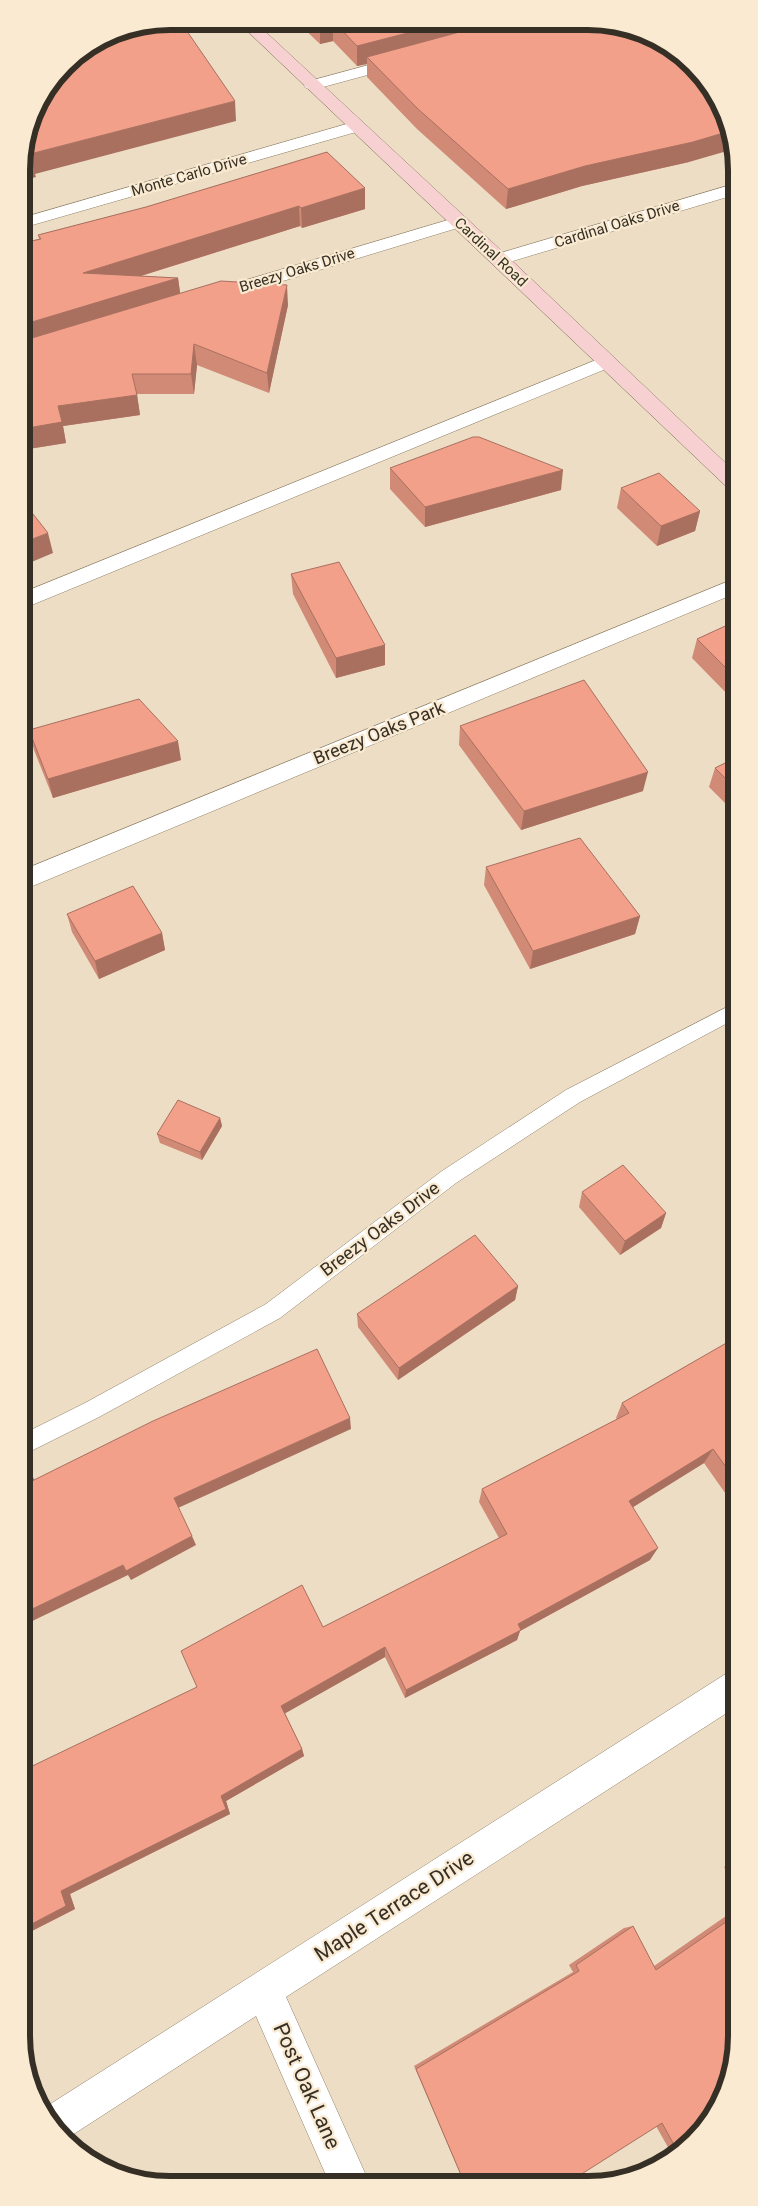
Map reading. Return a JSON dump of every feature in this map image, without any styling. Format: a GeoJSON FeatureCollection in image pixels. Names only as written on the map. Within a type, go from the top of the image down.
{"type":"FeatureCollection","features":[{"type":"Feature","properties":{"kind":"street","name":"Cardinal Road"},"geometry":{"type":"LineString","coordinates":[[254,30],[458,222],[500,259],[728,476]]}},
{"type":"Feature","properties":{"kind":"street"},"geometry":{"type":"LineString","coordinates":[[312,85],[414,57]]}},
{"type":"Feature","properties":{"kind":"street","name":"Monte Carlo Drive"},"geometry":{"type":"LineString","coordinates":[[30,221],[357,126]]}},
{"type":"Feature","properties":{"kind":"street","name":"Cardinal Oaks Drive"},"geometry":{"type":"LineString","coordinates":[[500,259],[728,191]]}},
{"type":"Feature","properties":{"kind":"street","name":"Breezy Oaks Drive"},"geometry":{"type":"LineString","coordinates":[[205,298],[458,222]]}},
{"type":"Feature","properties":{"kind":"street"},"geometry":{"type":"LineString","coordinates":[[30,599],[606,362]]}},
{"type":"Feature","properties":{"kind":"street","name":"Breezy Oaks Park"},"geometry":{"type":"LineString","coordinates":[[30,877],[728,588]]}},
{"type":"Feature","properties":{"kind":"street","name":"Maple Terrace Drive"},"geometry":{"type":"LineString","coordinates":[[59,2121],[728,1692]]}},
{"type":"Feature","properties":{"kind":"street","name":"Post Oak Lane"},"geometry":{"type":"LineString","coordinates":[[264,1990],[346,2176]]}},
{"type":"Feature","properties":{"kind":"lane","name":"Breezy Oaks Drive"},"geometry":{"type":"LineString","coordinates":[[30,1441],[92,1410],[273,1311],[449,1178],[564,1101],[728,1014]]}},
{"type":"Feature","properties":{"kind":"building"},"geometry":{"type":"Polygon","coordinates":[[[186,30],[235,101],[31,154],[35,133],[44,108],[59,85],[85,59],[100,49],[125,37],[151,31],[186,30]]]}},
{"type":"Feature","properties":{"kind":"building"},"geometry":{"type":"Polygon","coordinates":[[[342,30],[419,30],[357,46],[342,30]]]}},
{"type":"Feature","properties":{"kind":"building"},"geometry":{"type":"Polygon","coordinates":[[[467,30],[607,31],[633,37],[650,44],[687,71],[714,108],[723,133],[693,142],[585,166],[508,189],[418,109],[367,57],[467,30]]]}},
{"type":"Feature","properties":{"kind":"building"},"geometry":{"type":"Polygon","coordinates":[[[327,152],[365,188],[301,208],[299,206],[83,273],[178,278],[30,323],[30,241],[41,239],[38,235],[146,207],[327,152]]]}},
{"type":"Feature","properties":{"kind":"building"},"geometry":{"type":"Polygon","coordinates":[[[221,281],[287,285],[267,373],[194,344],[191,374],[132,374],[137,395],[58,406],[62,422],[30,428],[30,339],[221,281]]]}},
{"type":"Feature","properties":{"kind":"building"},"geometry":{"type":"Polygon","coordinates":[[[473,437],[479,437],[563,470],[425,507],[390,468],[473,437]]]}},
{"type":"Feature","properties":{"kind":"building"},"geometry":{"type":"Polygon","coordinates":[[[659,473],[700,511],[661,526],[621,488],[659,473]]]}},
{"type":"Feature","properties":{"kind":"building"},"geometry":{"type":"Polygon","coordinates":[[[30,510],[48,533],[30,540],[30,510]]]}},
{"type":"Feature","properties":{"kind":"building"},"geometry":{"type":"Polygon","coordinates":[[[339,562],[385,645],[336,658],[291,574],[339,562]]]}},
{"type":"Feature","properties":{"kind":"building"},"geometry":{"type":"Polygon","coordinates":[[[728,625],[728,670],[697,639],[728,625]]]}},
{"type":"Feature","properties":{"kind":"building"},"geometry":{"type":"Polygon","coordinates":[[[584,680],[648,772],[524,811],[460,726],[584,680]]]}},
{"type":"Feature","properties":{"kind":"building"},"geometry":{"type":"Polygon","coordinates":[[[139,699],[178,741],[48,779],[30,730],[139,699]]]}},
{"type":"Feature","properties":{"kind":"building"},"geometry":{"type":"Polygon","coordinates":[[[728,762],[728,781],[715,768],[728,762]]]}},
{"type":"Feature","properties":{"kind":"building"},"geometry":{"type":"Polygon","coordinates":[[[580,838],[640,916],[533,951],[486,867],[580,838]]]}},
{"type":"Feature","properties":{"kind":"building"},"geometry":{"type":"Polygon","coordinates":[[[133,886],[162,933],[95,961],[67,914],[133,886]]]}},
{"type":"Feature","properties":{"kind":"building"},"geometry":{"type":"Polygon","coordinates":[[[178,1100],[220,1118],[200,1152],[157,1134],[178,1100]]]}},
{"type":"Feature","properties":{"kind":"building"},"geometry":{"type":"Polygon","coordinates":[[[623,1165],[666,1213],[625,1241],[582,1192],[623,1165]]]}},
{"type":"Feature","properties":{"kind":"building"},"geometry":{"type":"Polygon","coordinates":[[[475,1235],[518,1286],[399,1368],[357,1314],[475,1235]]]}},
{"type":"Feature","properties":{"kind":"building"},"geometry":{"type":"Polygon","coordinates":[[[728,1342],[728,1470],[713,1449],[629,1501],[658,1548],[518,1624],[521,1630],[406,1690],[385,1647],[281,1706],[302,1749],[221,1796],[226,1809],[61,1891],[66,1906],[30,1925],[30,1767],[197,1687],[181,1651],[302,1585],[323,1627],[507,1534],[482,1489],[629,1413],[622,1403],[728,1342]]]}},
{"type":"Feature","properties":{"kind":"building"},"geometry":{"type":"Polygon","coordinates":[[[317,1349],[350,1418],[174,1498],[192,1536],[126,1571],[123,1565],[30,1610],[30,1476],[32,1481],[153,1421],[317,1349]]]}},
{"type":"Feature","properties":{"kind":"building"},"geometry":{"type":"Polygon","coordinates":[[[728,1920],[727,2055],[717,2090],[709,2106],[693,2128],[674,2145],[662,2123],[578,2176],[461,2176],[416,2069],[579,1971],[576,1965],[633,1926],[656,1970],[728,1920]]]}}]}
